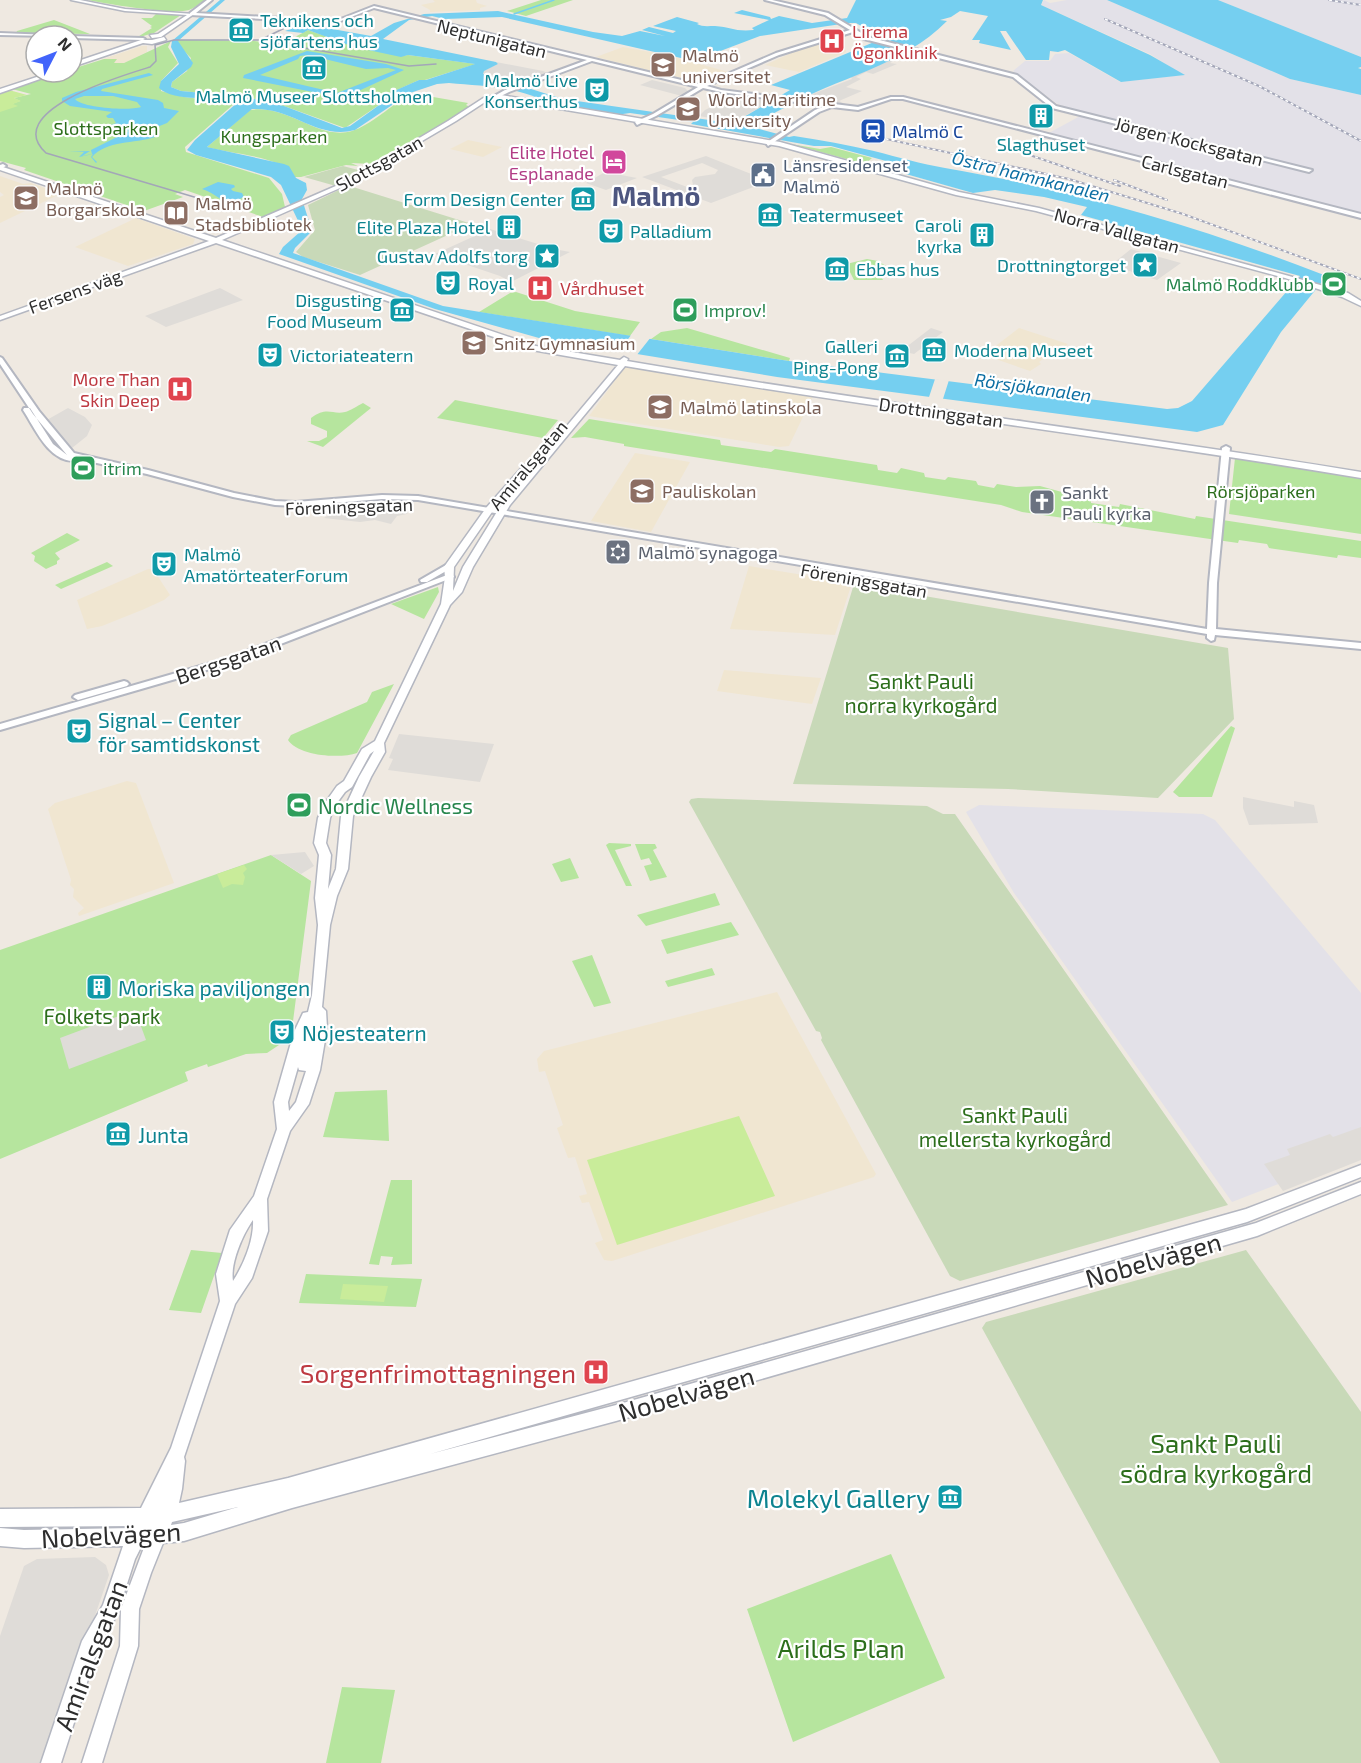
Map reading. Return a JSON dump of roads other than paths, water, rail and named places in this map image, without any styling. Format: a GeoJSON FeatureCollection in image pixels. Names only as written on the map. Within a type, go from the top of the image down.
{"type":"FeatureCollection","features":[{"type":"Feature","properties":{"kind":"main road"},"geometry":{"type":"LineString","coordinates":[[73,0],[125,10],[192,14]]}},
{"type":"Feature","properties":{"kind":"main road"},"geometry":{"type":"LineString","coordinates":[[84,62],[145,41],[164,39],[159,36],[192,14]]}},
{"type":"Feature","properties":{"kind":"main road"},"geometry":{"type":"LineString","coordinates":[[0,90],[24,82]]}},
{"type":"Feature","properties":{"kind":"main road"},"geometry":{"type":"LineString","coordinates":[[0,90],[24,82]]}},
{"type":"Feature","properties":{"kind":"main road","name":"Norra Vallgatan"},"geometry":{"type":"LineString","coordinates":[[497,97],[639,123],[772,142],[979,199],[1037,209],[1360,298]]}},
{"type":"Feature","properties":{"kind":"main road","name":"Slottsgatan"},"geometry":{"type":"LineString","coordinates":[[288,210],[356,178],[497,97]]}},
{"type":"Feature","properties":{"kind":"main road","name":"Drottninggatan"},"geometry":{"type":"LineString","coordinates":[[1,166],[396,303],[535,348],[1361,470]]}},
{"type":"Feature","properties":{"kind":"main road","name":"Fersens väg"},"geometry":{"type":"LineString","coordinates":[[150,265],[221,242],[256,228],[288,210]]}},
{"type":"Feature","properties":{"kind":"main road","name":"Fersens väg"},"geometry":{"type":"LineString","coordinates":[[0,318],[221,242]]}},
{"type":"Feature","properties":{"kind":"main road","name":"Amiralsgatan"},"geometry":{"type":"LineString","coordinates":[[446,604],[449,572],[487,513],[612,366],[623,361]]}},
{"type":"Feature","properties":{"kind":"main road","name":"Amiralsgatan"},"geometry":{"type":"LineString","coordinates":[[324,925],[321,898],[325,855],[320,843],[324,818],[329,806],[341,789],[348,784],[366,752],[379,743],[446,604],[457,592],[468,567],[500,515],[620,368],[623,361]]}},
{"type":"Feature","properties":{"kind":"main road","name":"Drottninggatan"},"geometry":{"type":"LineString","coordinates":[[1226,451],[1361,475]]}},
{"type":"Feature","properties":{"kind":"main road","name":"Amiralsgatan"},"geometry":{"type":"LineString","coordinates":[[449,572],[468,567]]}},
{"type":"Feature","properties":{"kind":"main road","name":"Amiralsgatan"},"geometry":{"type":"LineString","coordinates":[[304,1066],[318,995],[324,925],[331,896],[342,869],[347,816],[365,777],[380,752],[379,743]]}},
{"type":"Feature","properties":{"kind":"main road","name":"Amiralsgatan"},"geometry":{"type":"LineString","coordinates":[[228,1301],[224,1274],[237,1230],[260,1199],[284,1129],[302,1104],[314,1065],[320,1028],[318,995]]}},
{"type":"Feature","properties":{"kind":"main road","name":"Amiralsgatan"},"geometry":{"type":"LineString","coordinates":[[284,1129],[281,1102],[301,1032],[318,995]]}},
{"type":"Feature","properties":{"kind":"main road","name":"Nobelvägen"},"geometry":{"type":"LineString","coordinates":[[0,1518],[148,1517],[288,1486],[1247,1215],[1361,1171]]}},
{"type":"Feature","properties":{"kind":"main road","name":"Nobelvägen"},"geometry":{"type":"LineString","coordinates":[[0,1537],[138,1537],[184,1532],[292,1499],[616,1413],[1246,1232],[1361,1188]]}},
{"type":"Feature","properties":{"kind":"main road","name":"Amiralsgatan"},"geometry":{"type":"LineString","coordinates":[[51,1763],[91,1641],[111,1609],[127,1557],[178,1451],[228,1301],[247,1274],[261,1231],[260,1199]]}},
{"type":"Feature","properties":{"kind":"main road","name":"Amiralsgatan"},"geometry":{"type":"LineString","coordinates":[[92,1763],[129,1646],[130,1608],[142,1572],[159,1536],[174,1489],[178,1451]]}},
{"type":"Feature","properties":{"kind":"street"},"geometry":{"type":"LineString","coordinates":[[192,14],[210,0]]}},
{"type":"Feature","properties":{"kind":"street"},"geometry":{"type":"LineString","coordinates":[[759,0],[827,15]]}},
{"type":"Feature","properties":{"kind":"street"},"geometry":{"type":"LineString","coordinates":[[767,0],[827,15],[853,31]]}},
{"type":"Feature","properties":{"kind":"street","name":"Neptunigatan"},"geometry":{"type":"LineString","coordinates":[[192,14],[282,19],[328,25],[374,8],[699,88],[864,111],[897,98]]}},
{"type":"Feature","properties":{"kind":"street"},"geometry":{"type":"LineString","coordinates":[[639,123],[699,88],[801,46],[853,31]]}},
{"type":"Feature","properties":{"kind":"street","name":"Jörgen Kocksgatan"},"geometry":{"type":"LineString","coordinates":[[853,31],[874,40],[1019,76],[1050,104],[1069,111],[1309,171]]}},
{"type":"Feature","properties":{"kind":"street"},"geometry":{"type":"LineString","coordinates":[[0,34],[24,35]]}},
{"type":"Feature","properties":{"kind":"street"},"geometry":{"type":"LineString","coordinates":[[84,38],[145,41]]}},
{"type":"Feature","properties":{"kind":"street"},"geometry":{"type":"LineString","coordinates":[[497,97],[507,90],[587,60]]}},
{"type":"Feature","properties":{"kind":"street","name":"Carlsgatan"},"geometry":{"type":"LineString","coordinates":[[897,98],[1361,216]]}},
{"type":"Feature","properties":{"kind":"street"},"geometry":{"type":"LineString","coordinates":[[772,142],[828,107]]}},
{"type":"Feature","properties":{"kind":"street"},"geometry":{"type":"LineString","coordinates":[[0,359],[42,425]]}},
{"type":"Feature","properties":{"kind":"street"},"geometry":{"type":"LineString","coordinates":[[0,369],[42,425]]}},
{"type":"Feature","properties":{"kind":"street","name":"Föreningsgatan"},"geometry":{"type":"LineString","coordinates":[[42,425],[54,450],[69,459],[269,508],[302,509],[408,501],[1211,635],[1361,653]]}},
{"type":"Feature","properties":{"kind":"street","name":"Föreningsgatan"},"geometry":{"type":"LineString","coordinates":[[42,425],[67,452],[78,457],[263,501],[296,504],[404,497],[487,513]]}},
{"type":"Feature","properties":{"kind":"street"},"geometry":{"type":"LineString","coordinates":[[1211,635],[1213,583],[1226,451]]}},
{"type":"Feature","properties":{"kind":"street","name":"Bergsgatan"},"geometry":{"type":"LineString","coordinates":[[0,720],[226,655],[449,572]]}},
{"type":"Feature","properties":{"kind":"street","name":"Bergsgatan"},"geometry":{"type":"LineString","coordinates":[[0,727],[231,660],[449,572]]}},
{"type":"Feature","properties":{"kind":"street","name":"Föreningsgatan"},"geometry":{"type":"LineString","coordinates":[[1211,635],[1361,646]]}},
{"type":"Feature","properties":{"kind":"water"},"geometry":{"type":"Polygon","coordinates":[[[220,0],[225,0],[178,41],[193,63],[172,82],[171,87],[181,91],[246,97],[284,106],[342,128],[350,126],[382,103],[376,99],[419,80],[426,80],[475,64],[408,55],[401,57],[354,47],[308,30],[303,33],[285,31],[305,24],[371,36],[394,23],[424,14],[498,11],[593,32],[622,36],[640,31],[665,36],[642,30],[649,27],[673,33],[676,31],[653,26],[677,17],[699,23],[697,24],[701,26],[742,30],[754,30],[752,28],[769,20],[734,13],[742,10],[771,19],[779,16],[812,23],[847,18],[856,0],[1043,0],[1041,5],[1150,55],[1185,75],[1121,82],[1065,50],[1050,51],[1049,60],[1026,60],[1006,31],[1000,31],[1011,50],[979,43],[980,40],[972,40],[988,16],[960,11],[940,20],[947,21],[910,49],[869,70],[804,97],[752,127],[789,137],[874,151],[1089,199],[1231,241],[1324,275],[1321,278],[1322,282],[1281,332],[1223,425],[1197,432],[777,377],[539,338],[435,309],[279,254],[283,247],[301,231],[281,185],[271,177],[196,155],[187,150],[238,102],[175,96],[159,88],[161,81],[179,64],[171,47],[172,41],[220,0]],[[432,16],[409,20],[383,39],[496,62],[498,64],[484,71],[483,74],[563,99],[730,123],[790,90],[771,85],[879,40],[897,40],[878,36],[856,23],[848,23],[760,36],[694,61],[502,17],[444,19],[432,16]],[[449,83],[437,84],[410,93],[355,130],[341,132],[329,131],[280,113],[252,109],[207,147],[284,164],[289,166],[296,178],[306,183],[307,190],[302,199],[312,231],[293,253],[443,306],[789,361],[1167,409],[1178,408],[1192,401],[1300,276],[1081,215],[1087,207],[1044,197],[995,190],[973,193],[881,167],[886,161],[831,146],[814,146],[691,124],[693,122],[630,113],[616,115],[541,102],[540,99],[507,89],[449,83]]]}},
{"type":"Feature","properties":{"kind":"water"},"geometry":{"type":"Polygon","coordinates":[[[1107,0],[1218,0],[1361,57],[1361,67],[1358,68],[1361,69],[1361,95],[1290,79],[1107,0]]]}},
{"type":"Feature","properties":{"kind":"water"},"geometry":{"type":"Polygon","coordinates":[[[307,51],[386,64],[404,70],[352,94],[338,97],[243,78],[244,75],[307,51]],[[308,55],[300,56],[298,59],[260,75],[337,93],[396,70],[366,69],[308,55]]]}},
{"type":"Feature","properties":{"kind":"water"},"geometry":{"type":"Polygon","coordinates":[[[149,73],[153,75],[101,91],[158,100],[163,103],[164,108],[179,111],[167,123],[152,129],[149,133],[155,137],[105,148],[92,157],[96,163],[91,157],[93,154],[79,157],[84,152],[69,152],[90,151],[82,156],[92,154],[91,150],[129,131],[112,127],[111,125],[116,123],[113,118],[106,116],[112,112],[70,106],[62,101],[62,98],[76,92],[149,73]],[[84,96],[75,99],[87,105],[117,109],[141,107],[137,102],[113,96],[84,96]]]}},
{"type":"Feature","properties":{"kind":"water"},"geometry":{"type":"Polygon","coordinates":[[[218,182],[234,185],[235,187],[231,189],[242,193],[244,197],[226,201],[202,189],[218,182]]]}},
{"type":"Feature","properties":{"kind":"waterway"},"geometry":{"type":"LineString","coordinates":[[514,14],[554,0]]}},
{"type":"Feature","properties":{"kind":"tram line"},"geometry":{"type":"LineString","coordinates":[[260,40],[293,24],[277,21]]}},
{"type":"Feature","properties":{"kind":"tram line"},"geometry":{"type":"LineString","coordinates":[[211,202],[46,153],[36,138],[39,123],[52,109],[71,97],[150,67],[156,61],[155,45],[174,40],[258,40],[409,66],[436,64]]}},
{"type":"Feature","properties":{"kind":"railway"},"geometry":{"type":"LineString","coordinates":[[1329,0],[1361,5]]}},
{"type":"Feature","properties":{"kind":"railway"},"geometry":{"type":"LineString","coordinates":[[1105,19],[1259,86],[1361,141]]}},
{"type":"Feature","properties":{"kind":"railway"},"geometry":{"type":"LineString","coordinates":[[868,135],[1069,179],[1183,214],[1361,279]]}},
{"type":"Feature","properties":{"kind":"railway"},"geometry":{"type":"LineString","coordinates":[[1018,151],[1120,186]]}},
{"type":"Feature","properties":{"kind":"railway"},"geometry":{"type":"LineString","coordinates":[[1114,180],[1167,200]]}},
{"type":"Feature","properties":{"kind":"place","name":"Teknikens och sjöfartens hus"},"geometry":{"type":"Point","coordinates":[241,30]}},
{"type":"Feature","properties":{"kind":"place","name":"Lirema Ögonklinik"},"geometry":{"type":"Point","coordinates":[832,41]}},
{"type":"Feature","properties":{"kind":"place","name":"Malmö universitet"},"geometry":{"type":"Point","coordinates":[663,65]}},
{"type":"Feature","properties":{"kind":"place","name":"Malmö Museer Slottsholmen"},"geometry":{"type":"Point","coordinates":[314,68]}},
{"type":"Feature","properties":{"kind":"place","name":"Malmö Live Konserthus"},"geometry":{"type":"Point","coordinates":[597,90]}},
{"type":"Feature","properties":{"kind":"place","name":"World Maritime University"},"geometry":{"type":"Point","coordinates":[688,109]}},
{"type":"Feature","properties":{"kind":"place","name":"Slagthuset"},"geometry":{"type":"Point","coordinates":[1041,116]}},
{"type":"Feature","properties":{"kind":"place","name":"Malmö C"},"geometry":{"type":"Point","coordinates":[873,131]}},
{"type":"Feature","properties":{"kind":"place","name":"Elite Hotel Esplanade"},"geometry":{"type":"Point","coordinates":[614,162]}},
{"type":"Feature","properties":{"kind":"place","name":"Länsresidenset Malmö"},"geometry":{"type":"Point","coordinates":[763,175]}},
{"type":"Feature","properties":{"kind":"place","name":"Malmö Borgarskola"},"geometry":{"type":"Point","coordinates":[26,198]}},
{"type":"Feature","properties":{"kind":"place","name":"Form Design Center"},"geometry":{"type":"Point","coordinates":[583,199]}},
{"type":"Feature","properties":{"kind":"place","name":"Malmö Stadsbibliotek"},"geometry":{"type":"Point","coordinates":[176,213]}},
{"type":"Feature","properties":{"kind":"place","name":"Teatermuseet"},"geometry":{"type":"Point","coordinates":[770,215]}},
{"type":"Feature","properties":{"kind":"place","name":"Elite Plaza Hotel"},"geometry":{"type":"Point","coordinates":[509,227]}},
{"type":"Feature","properties":{"kind":"place","name":"Palladium"},"geometry":{"type":"Point","coordinates":[611,231]}},
{"type":"Feature","properties":{"kind":"place","name":"Caroli kyrka"},"geometry":{"type":"Point","coordinates":[982,235]}},
{"type":"Feature","properties":{"kind":"place","name":"Gustav Adolfs torg"},"geometry":{"type":"Point","coordinates":[547,256]}},
{"type":"Feature","properties":{"kind":"place","name":"Drottningtorget"},"geometry":{"type":"Point","coordinates":[1145,265]}},
{"type":"Feature","properties":{"kind":"place","name":"Ebbas hus"},"geometry":{"type":"Point","coordinates":[837,269]}},
{"type":"Feature","properties":{"kind":"place","name":"Royal"},"geometry":{"type":"Point","coordinates":[448,283]}},
{"type":"Feature","properties":{"kind":"place","name":"Malmö Roddklubb"},"geometry":{"type":"Point","coordinates":[1334,284]}},
{"type":"Feature","properties":{"kind":"place","name":"Vårdhuset"},"geometry":{"type":"Point","coordinates":[540,288]}},
{"type":"Feature","properties":{"kind":"place","name":"Disgusting Food Museum"},"geometry":{"type":"Point","coordinates":[402,310]}},
{"type":"Feature","properties":{"kind":"place","name":"Improv!"},"geometry":{"type":"Point","coordinates":[685,310]}},
{"type":"Feature","properties":{"kind":"place","name":"Snitz Gymnasium"},"geometry":{"type":"Point","coordinates":[474,343]}},
{"type":"Feature","properties":{"kind":"place","name":"Moderna Museet"},"geometry":{"type":"Point","coordinates":[934,350]}},
{"type":"Feature","properties":{"kind":"place","name":"Victoriateatern"},"geometry":{"type":"Point","coordinates":[270,355]}},
{"type":"Feature","properties":{"kind":"place","name":"Galleri Ping-Pong"},"geometry":{"type":"Point","coordinates":[897,356]}},
{"type":"Feature","properties":{"kind":"place","name":"More Than Skin Deep"},"geometry":{"type":"Point","coordinates":[180,389]}},
{"type":"Feature","properties":{"kind":"place","name":"Malmö latinskola"},"geometry":{"type":"Point","coordinates":[660,407]}},
{"type":"Feature","properties":{"kind":"place","name":"itrim"},"geometry":{"type":"Point","coordinates":[83,468]}},
{"type":"Feature","properties":{"kind":"place","name":"Pauliskolan"},"geometry":{"type":"Point","coordinates":[642,491]}},
{"type":"Feature","properties":{"kind":"place","name":"Sankt Pauli kyrka"},"geometry":{"type":"Point","coordinates":[1042,502]}},
{"type":"Feature","properties":{"kind":"place","name":"Malmö synagoga"},"geometry":{"type":"Point","coordinates":[618,552]}},
{"type":"Feature","properties":{"kind":"place","name":"Malmö AmatörteaterForum"},"geometry":{"type":"Point","coordinates":[164,564]}},
{"type":"Feature","properties":{"kind":"place","name":"Signal – Center för samtidskonst"},"geometry":{"type":"Point","coordinates":[79,731]}},
{"type":"Feature","properties":{"kind":"place","name":"Nordic Wellness"},"geometry":{"type":"Point","coordinates":[299,805]}},
{"type":"Feature","properties":{"kind":"place","name":"Moriska paviljongen"},"geometry":{"type":"Point","coordinates":[99,987]}},
{"type":"Feature","properties":{"kind":"place","name":"Nöjesteatern"},"geometry":{"type":"Point","coordinates":[282,1032]}},
{"type":"Feature","properties":{"kind":"place","name":"Junta"},"geometry":{"type":"Point","coordinates":[118,1134]}},
{"type":"Feature","properties":{"kind":"place","name":"Sorgenfrimottagningen"},"geometry":{"type":"Point","coordinates":[596,1372]}},
{"type":"Feature","properties":{"kind":"place","name":"Molekyl Gallery"},"geometry":{"type":"Point","coordinates":[950,1497]}},
{"type":"Feature","properties":{"kind":"district","name":"Malmö"},"geometry":{"type":"Point","coordinates":[656,195]}},
{"type":"Feature","properties":{"kind":"park label","name":"Slottsparken"},"geometry":{"type":"Point","coordinates":[106,128]}},
{"type":"Feature","properties":{"kind":"park label","name":"Kungsparken"},"geometry":{"type":"Point","coordinates":[274,136]}},
{"type":"Feature","properties":{"kind":"park label","name":"Rörsjöparken"},"geometry":{"type":"Point","coordinates":[1261,491]}},
{"type":"Feature","properties":{"kind":"park label","name":"Sankt Pauli norra kyrkogård"},"geometry":{"type":"Point","coordinates":[921,692]}},
{"type":"Feature","properties":{"kind":"park label","name":"Folkets park"},"geometry":{"type":"Point","coordinates":[102,1015]}},
{"type":"Feature","properties":{"kind":"park label","name":"Sankt Pauli mellersta kyrkogård"},"geometry":{"type":"Point","coordinates":[1015,1126]}},
{"type":"Feature","properties":{"kind":"park label","name":"Sankt Pauli södra kyrkogård"},"geometry":{"type":"Point","coordinates":[1216,1457]}},
{"type":"Feature","properties":{"kind":"park label","name":"Arilds Plan"},"geometry":{"type":"Point","coordinates":[841,1647]}},
{"type":"Feature","properties":{"kind":"water label","name":"Östra hamnkanalen"},"geometry":{"type":"Point","coordinates":[1031,176]}},
{"type":"Feature","properties":{"kind":"water label","name":"Rörsjökanalen"},"geometry":{"type":"Point","coordinates":[1033,387]}}]}
